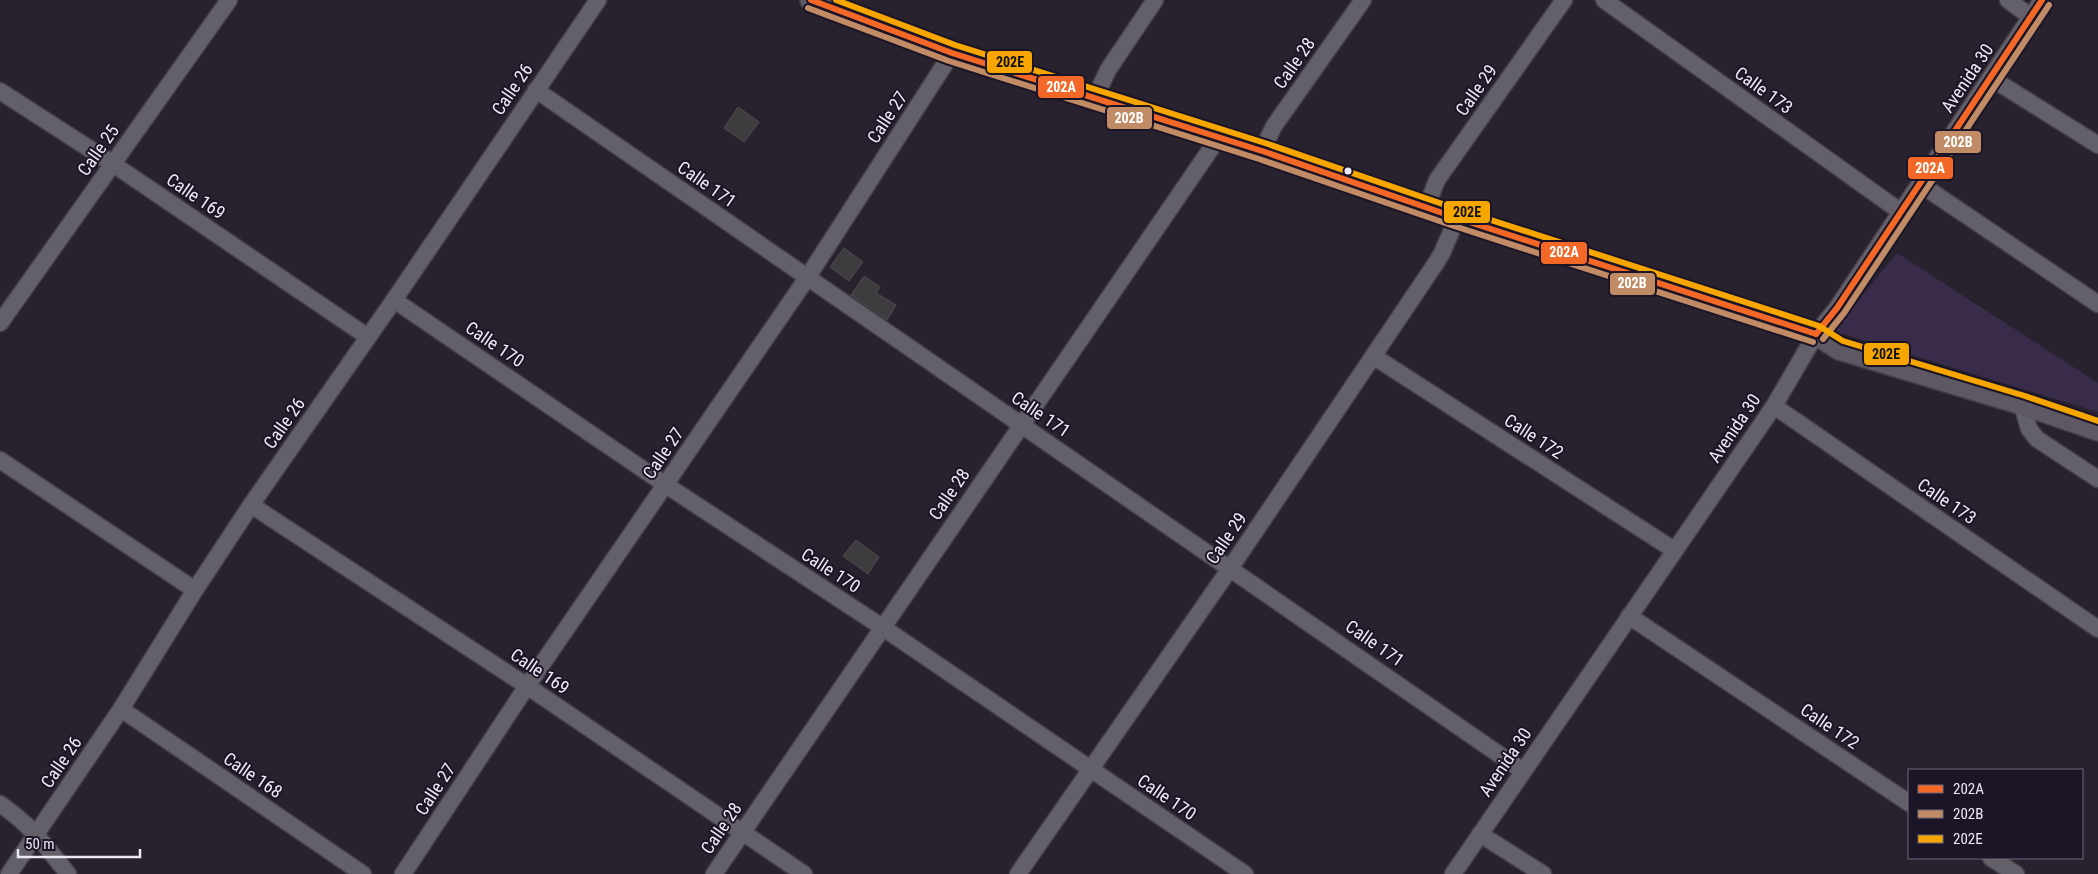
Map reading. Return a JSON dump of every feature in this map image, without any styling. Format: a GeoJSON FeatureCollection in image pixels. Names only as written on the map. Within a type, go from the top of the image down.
{"type":"FeatureCollection","features":[{"type":"Feature","properties":{"kind":"main road"},"geometry":{"type":"LineString","coordinates":[[811,0],[952,53],[1219,137],[1427,206],[1457,218],[1816,334],[1839,349],[2022,404],[2098,430]]}},
{"type":"Feature","properties":{"kind":"street","name":"Calle 25"},"geometry":{"type":"LineString","coordinates":[[0,323],[229,0]]}},
{"type":"Feature","properties":{"kind":"street","name":"Calle 26"},"geometry":{"type":"LineString","coordinates":[[9,874],[121,709],[195,590],[251,505],[394,300],[598,0]]}},
{"type":"Feature","properties":{"kind":"street"},"geometry":{"type":"LineString","coordinates":[[1095,98],[1108,70],[1155,0]]}},
{"type":"Feature","properties":{"kind":"street","name":"Calle 28"},"geometry":{"type":"LineString","coordinates":[[1262,151],[1274,126],[1363,0]]}},
{"type":"Feature","properties":{"kind":"street","name":"Calle 29"},"geometry":{"type":"LineString","coordinates":[[1427,206],[1437,180],[1564,0]]}},
{"type":"Feature","properties":{"kind":"street","name":"Calle 173"},"geometry":{"type":"LineString","coordinates":[[1604,0],[1901,212]]}},
{"type":"Feature","properties":{"kind":"street"},"geometry":{"type":"LineString","coordinates":[[2008,0],[2032,17]]}},
{"type":"Feature","properties":{"kind":"street","name":"Avenida 30"},"geometry":{"type":"LineString","coordinates":[[1453,874],[1774,406],[1816,334],[1837,308],[2042,0]]}},
{"type":"Feature","properties":{"kind":"street","name":"Calle 27"},"geometry":{"type":"LineString","coordinates":[[403,874],[527,686],[807,278],[952,53]]}},
{"type":"Feature","properties":{"kind":"street"},"geometry":{"type":"LineString","coordinates":[[1991,78],[2098,145]]}},
{"type":"Feature","properties":{"kind":"street","name":"Calle 171"},"geometry":{"type":"LineString","coordinates":[[536,90],[807,278],[1231,567],[1523,772]]}},
{"type":"Feature","properties":{"kind":"street","name":"Calle 169"},"geometry":{"type":"LineString","coordinates":[[0,91],[113,164],[368,337]]}},
{"type":"Feature","properties":{"kind":"street","name":"Calle 28"},"geometry":{"type":"LineString","coordinates":[[714,874],[1219,137]]}},
{"type":"Feature","properties":{"kind":"street"},"geometry":{"type":"LineString","coordinates":[[1920,184],[2098,304]]}},
{"type":"Feature","properties":{"kind":"street","name":"Calle 29"},"geometry":{"type":"LineString","coordinates":[[1018,874],[1231,567],[1442,253],[1457,218]]}},
{"type":"Feature","properties":{"kind":"street","name":"Calle 170"},"geometry":{"type":"LineString","coordinates":[[394,300],[1245,874]]}},
{"type":"Feature","properties":{"kind":"street","name":"Calle 172"},"geometry":{"type":"LineString","coordinates":[[1373,356],[1674,550]]}},
{"type":"Feature","properties":{"kind":"street"},"geometry":{"type":"LineString","coordinates":[[2022,404],[2030,429],[2037,439],[2098,479]]}},
{"type":"Feature","properties":{"kind":"street","name":"Calle 173"},"geometry":{"type":"LineString","coordinates":[[1774,406],[2098,629]]}},
{"type":"Feature","properties":{"kind":"street"},"geometry":{"type":"LineString","coordinates":[[0,460],[195,590]]}},
{"type":"Feature","properties":{"kind":"street","name":"Calle 169"},"geometry":{"type":"LineString","coordinates":[[251,505],[527,686],[804,874]]}},
{"type":"Feature","properties":{"kind":"street","name":"Calle 172"},"geometry":{"type":"LineString","coordinates":[[1629,616],[1908,802]]}},
{"type":"Feature","properties":{"kind":"street","name":"Calle 168"},"geometry":{"type":"LineString","coordinates":[[121,709],[362,874]]}},
{"type":"Feature","properties":{"kind":"street"},"geometry":{"type":"LineString","coordinates":[[0,804],[21,818],[37,834],[68,874]]}},
{"type":"Feature","properties":{"kind":"street"},"geometry":{"type":"LineString","coordinates":[[1480,834],[1543,874]]}},
{"type":"Feature","properties":{"kind":"street"},"geometry":{"type":"LineString","coordinates":[[1993,859],[2016,874]]}},
{"type":"Feature","properties":{"kind":"shaded area"},"geometry":{"type":"Polygon","coordinates":[[[1897,253],[2098,383],[2098,412],[1833,331],[1897,253]]]}},
{"type":"Feature","properties":{"kind":"building"},"geometry":{"type":"Polygon","coordinates":[[[738,107],[759,122],[744,142],[724,128],[738,107]]]}},
{"type":"Feature","properties":{"kind":"building"},"geometry":{"type":"Polygon","coordinates":[[[844,248],[863,262],[849,281],[830,267],[844,248]]]}},
{"type":"Feature","properties":{"kind":"building"},"geometry":{"type":"Polygon","coordinates":[[[864,276],[880,287],[876,293],[896,305],[887,320],[851,295],[864,276]]]}},
{"type":"Feature","properties":{"kind":"building"},"geometry":{"type":"Polygon","coordinates":[[[856,540],[879,557],[868,574],[843,556],[856,540]]]}},
{"type":"Feature","properties":{"kind":"transit line","name":"202A"},"geometry":{"type":"LineString","coordinates":[[811,0],[952,53],[1262,151],[1457,218],[1816,334]]}},
{"type":"Feature","properties":{"kind":"transit line","name":"202E"},"geometry":{"type":"LineString","coordinates":[[836,0],[955,45],[1265,143],[1460,210],[1819,326],[1843,341],[2025,396],[2098,421]]}},
{"type":"Feature","properties":{"kind":"transit line","name":"202A"},"geometry":{"type":"LineString","coordinates":[[1816,334],[1837,308],[2042,0]]}},
{"type":"Feature","properties":{"kind":"transit line","name":"202B"},"geometry":{"type":"LineString","coordinates":[[1823,339],[1844,313],[2049,5]]}},
{"type":"Feature","properties":{"kind":"transit line","name":"202B"},"geometry":{"type":"LineString","coordinates":[[808,8],[949,61],[1259,159],[1454,226],[1813,342]]}}]}
